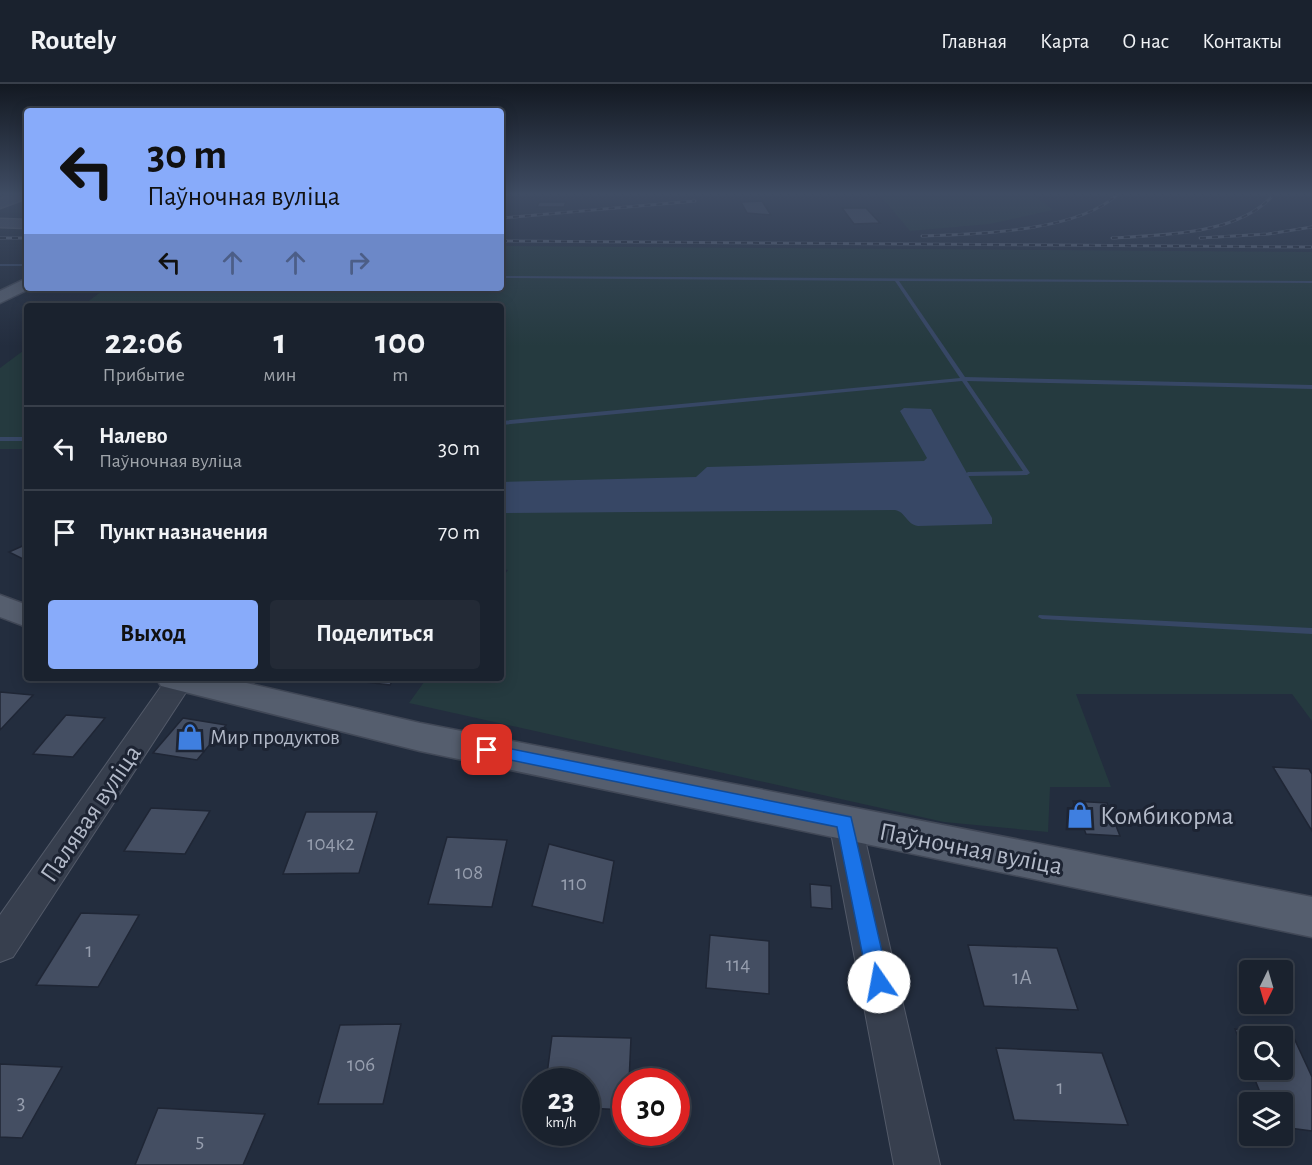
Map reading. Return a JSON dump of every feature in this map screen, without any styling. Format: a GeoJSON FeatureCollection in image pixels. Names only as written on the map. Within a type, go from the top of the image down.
{"type":"FeatureCollection","features":[{"type":"Feature","properties":{"kind":"main road"},"geometry":{"type":"LineString","coordinates":[[0,298],[24,276]]}},
{"type":"Feature","properties":{"kind":"main road"},"geometry":{"type":"LineString","coordinates":[[0,605],[24,616]]}},
{"type":"Feature","properties":{"kind":"main road","name":"Паўночная вуліца"},"geometry":{"type":"LineString","coordinates":[[185,681],[420,737],[1312,917]]}},
{"type":"Feature","properties":{"kind":"street","name":"Палявая вуліца"},"geometry":{"type":"LineString","coordinates":[[0,945],[176,681]]}},
{"type":"Feature","properties":{"kind":"street"},"geometry":{"type":"LineString","coordinates":[[845,822],[917,1165]]}},
{"type":"Feature","properties":{"kind":"green space"},"geometry":{"type":"Polygon","coordinates":[[[504,246],[1312,252],[1312,721],[1292,694],[1076,694],[1111,787],[1050,787],[1048,832],[944,822],[409,703],[425,681],[504,681],[504,575],[508,570],[504,569],[504,303],[86,303],[102,291],[504,291],[504,246]]]}},
{"type":"Feature","properties":{"kind":"green space"},"geometry":{"type":"Polygon","coordinates":[[[24,350],[24,449],[0,449],[0,368],[24,350]]]}},
{"type":"Feature","properties":{"kind":"water"},"geometry":{"type":"Polygon","coordinates":[[[904,408],[931,409],[992,518],[992,524],[918,526],[895,510],[504,513],[504,482],[696,477],[707,467],[924,461],[927,458],[900,411],[904,408]]]}},
{"type":"Feature","properties":{"kind":"building"},"geometry":{"type":"Polygon","coordinates":[[[24,545],[24,560],[9,552],[24,545]]]}},
{"type":"Feature","properties":{"kind":"building"},"geometry":{"type":"Polygon","coordinates":[[[356,681],[392,681],[390,685],[356,681]]]}},
{"type":"Feature","properties":{"kind":"building"},"geometry":{"type":"Polygon","coordinates":[[[0,692],[33,695],[0,730],[0,692]]]}},
{"type":"Feature","properties":{"kind":"building"},"geometry":{"type":"Polygon","coordinates":[[[66,715],[105,718],[73,757],[33,754],[66,715]]]}},
{"type":"Feature","properties":{"kind":"building"},"geometry":{"type":"Polygon","coordinates":[[[183,718],[226,725],[197,760],[153,753],[183,718]]]}},
{"type":"Feature","properties":{"kind":"building"},"geometry":{"type":"Polygon","coordinates":[[[1273,767],[1309,769],[1312,774],[1312,831],[1273,767]]]}},
{"type":"Feature","properties":{"kind":"building"},"geometry":{"type":"Polygon","coordinates":[[[1073,801],[1107,803],[1120,836],[1086,834],[1073,801]]]}},
{"type":"Feature","properties":{"kind":"building"},"geometry":{"type":"Polygon","coordinates":[[[151,808],[210,811],[185,854],[124,851],[151,808]]]}},
{"type":"Feature","properties":{"kind":"building"},"geometry":{"type":"Polygon","coordinates":[[[306,812],[377,812],[359,873],[283,874],[306,812]]]}},
{"type":"Feature","properties":{"kind":"building"},"geometry":{"type":"Polygon","coordinates":[[[447,837],[507,840],[492,907],[428,904],[447,837]]]}},
{"type":"Feature","properties":{"kind":"building"},"geometry":{"type":"Polygon","coordinates":[[[549,844],[614,861],[603,923],[532,906],[549,844]]]}},
{"type":"Feature","properties":{"kind":"building"},"geometry":{"type":"Polygon","coordinates":[[[810,884],[831,886],[832,909],[811,907],[810,884]]]}},
{"type":"Feature","properties":{"kind":"building"},"geometry":{"type":"Polygon","coordinates":[[[81,913],[139,915],[98,987],[36,985],[81,913]]]}},
{"type":"Feature","properties":{"kind":"building"},"geometry":{"type":"Polygon","coordinates":[[[710,935],[769,941],[769,994],[706,988],[710,935]]]}},
{"type":"Feature","properties":{"kind":"building"},"geometry":{"type":"Polygon","coordinates":[[[968,945],[1057,948],[1078,1010],[984,1006],[968,945]]]}},
{"type":"Feature","properties":{"kind":"building"},"geometry":{"type":"Polygon","coordinates":[[[401,1024],[383,1104],[318,1104],[340,1025],[401,1024]]]}},
{"type":"Feature","properties":{"kind":"building"},"geometry":{"type":"Polygon","coordinates":[[[552,1036],[631,1038],[630,1068],[612,1068],[612,1109],[600,1109],[600,1068],[548,1068],[552,1036]]]}},
{"type":"Feature","properties":{"kind":"building"},"geometry":{"type":"Polygon","coordinates":[[[1293,1036],[1312,1077],[1312,1131],[1293,1128],[1293,1092],[1260,1092],[1255,1080],[1293,1080],[1293,1036]]]}},
{"type":"Feature","properties":{"kind":"building"},"geometry":{"type":"Polygon","coordinates":[[[996,1048],[1102,1053],[1128,1125],[1014,1120],[996,1048]]]}},
{"type":"Feature","properties":{"kind":"building"},"geometry":{"type":"Polygon","coordinates":[[[0,1064],[62,1067],[22,1138],[0,1137],[0,1064]]]}},
{"type":"Feature","properties":{"kind":"building"},"geometry":{"type":"Polygon","coordinates":[[[158,1108],[265,1114],[243,1165],[135,1165],[158,1108]]]}},
{"type":"Feature","properties":{"kind":"waterway"},"geometry":{"type":"LineString","coordinates":[[0,265],[24,265]]}},
{"type":"Feature","properties":{"kind":"waterway"},"geometry":{"type":"LineString","coordinates":[[504,277],[896,279]]}},
{"type":"Feature","properties":{"kind":"waterway"},"geometry":{"type":"LineString","coordinates":[[896,279],[1312,282]]}},
{"type":"Feature","properties":{"kind":"waterway"},"geometry":{"type":"LineString","coordinates":[[896,279],[964,379]]}},
{"type":"Feature","properties":{"kind":"waterway"},"geometry":{"type":"LineString","coordinates":[[504,423],[964,379]]}},
{"type":"Feature","properties":{"kind":"waterway"},"geometry":{"type":"LineString","coordinates":[[964,379],[1312,387]]}},
{"type":"Feature","properties":{"kind":"waterway"},"geometry":{"type":"LineString","coordinates":[[964,379],[1027,473],[968,474]]}},
{"type":"Feature","properties":{"kind":"waterway"},"geometry":{"type":"LineString","coordinates":[[0,439],[24,439]]}},
{"type":"Feature","properties":{"kind":"waterway"},"geometry":{"type":"LineString","coordinates":[[1042,617],[1312,631]]}},
{"type":"Feature","properties":{"kind":"railway"},"geometry":{"type":"LineString","coordinates":[[967,244],[1312,247]]}},
{"type":"Feature","properties":{"kind":"place","name":"Мир продуктов"},"geometry":{"type":"Point","coordinates":[190,737]}},
{"type":"Feature","properties":{"kind":"place","name":"Комбикорма"},"geometry":{"type":"Point","coordinates":[1080,815]}},
{"type":"Feature","properties":{"kind":"route"},"geometry":{"type":"LineString","coordinates":[[487,750],[845,822],[879,982]]}}]}
